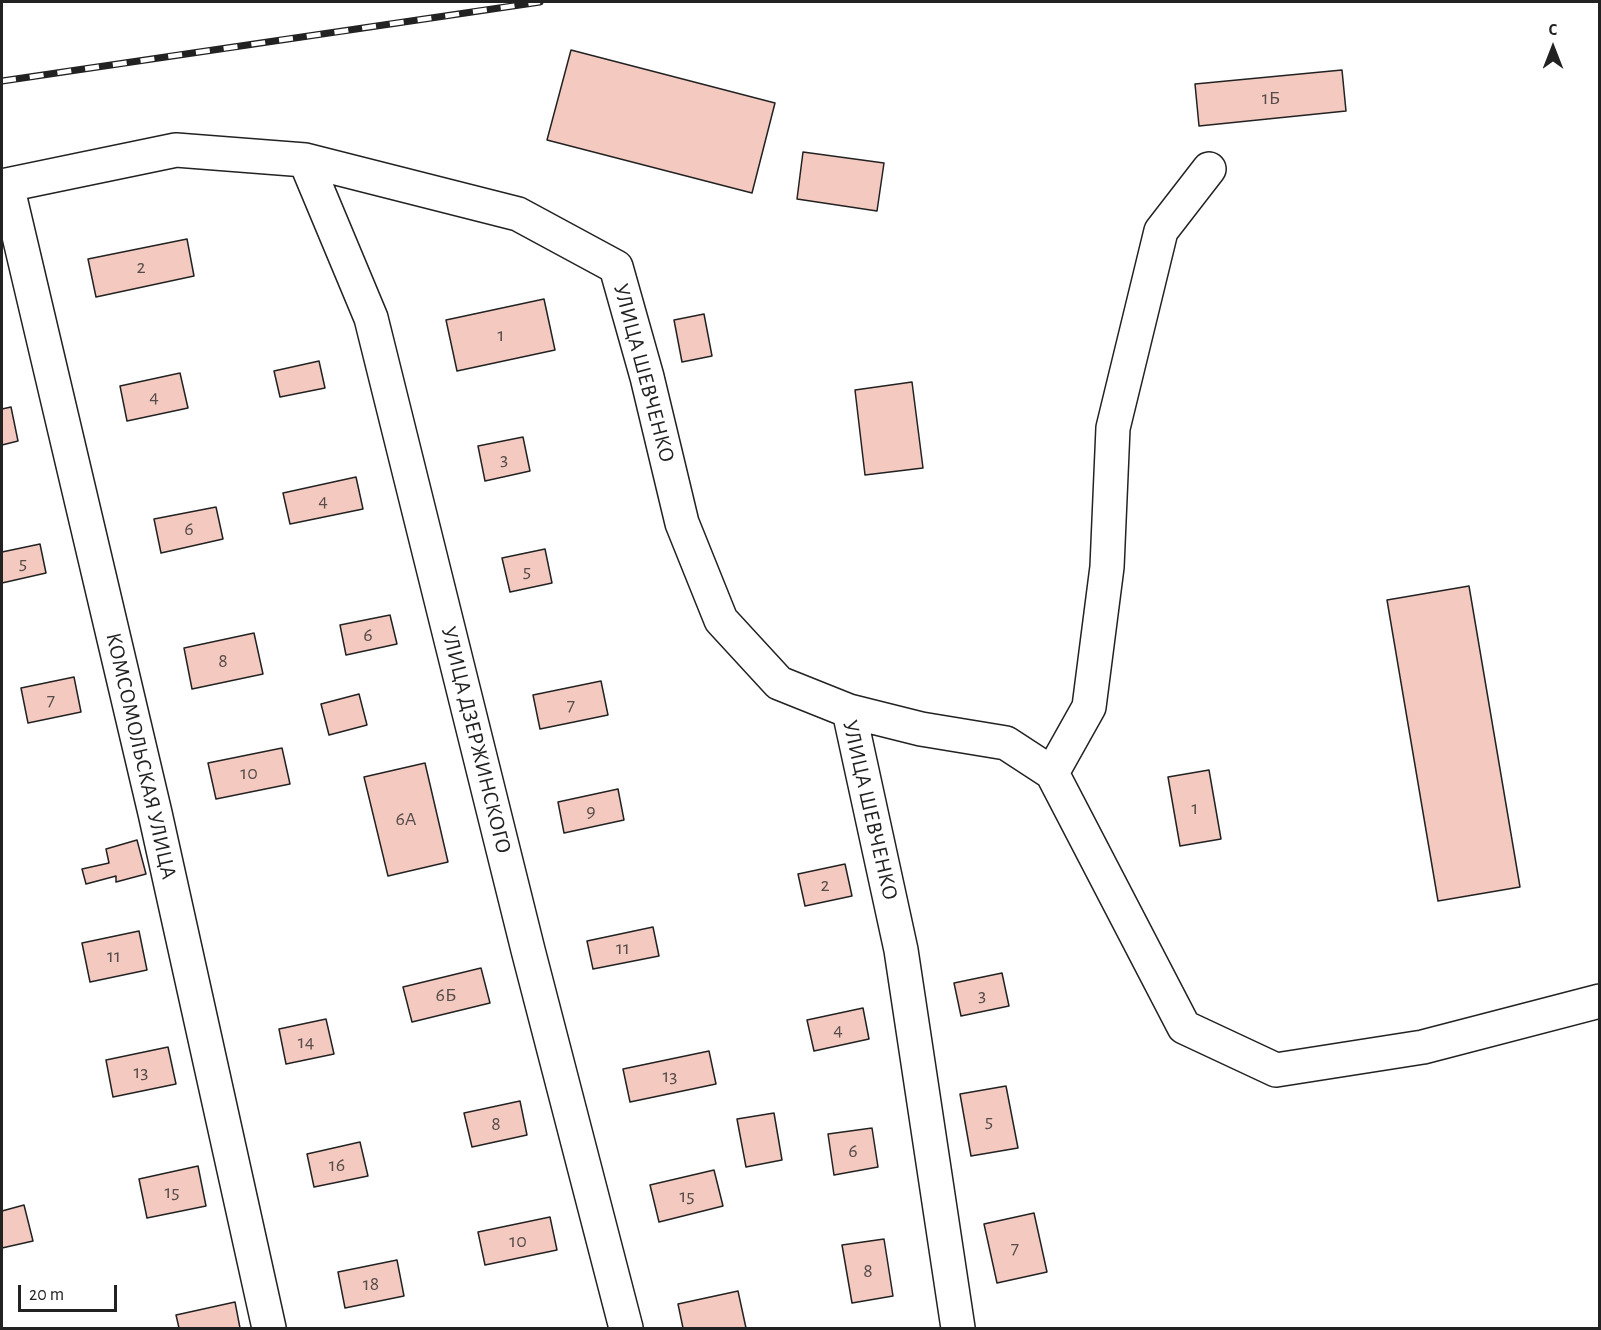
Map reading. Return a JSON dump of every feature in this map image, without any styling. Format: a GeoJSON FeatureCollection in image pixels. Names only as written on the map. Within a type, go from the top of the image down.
{"type":"FeatureCollection","features":[{"type":"Feature","properties":{"kind":"street","name":"УЛИЦА ШЕВЧЕНКО"},"geometry":{"type":"LineString","coordinates":[[4,186],[176,150],[304,160],[518,214],[616,267],[647,377],[682,523],[721,620],[779,683],[849,711],[901,950],[958,1329]]}},
{"type":"Feature","properties":{"kind":"street","name":"УЛИЦА ДЗЕРЖИНСКОГО"},"geometry":{"type":"LineString","coordinates":[[304,160],[371,318],[528,950],[626,1329]]}},
{"type":"Feature","properties":{"kind":"street"},"geometry":{"type":"LineString","coordinates":[[1052,773],[1089,707],[1107,567],[1113,428],[1161,231],[1209,169]]}},
{"type":"Feature","properties":{"kind":"street","name":"КОМСОМОЛЬСКАЯ УЛИЦА"},"geometry":{"type":"LineString","coordinates":[[4,186],[155,813],[269,1329]]}},
{"type":"Feature","properties":{"kind":"street"},"geometry":{"type":"LineString","coordinates":[[849,711],[921,729],[1006,743],[1052,773],[1184,1027],[1276,1070],[1423,1047],[1599,1002]]}},
{"type":"Feature","properties":{"kind":"building"},"geometry":{"type":"Polygon","coordinates":[[[571,50],[775,103],[752,193],[547,140],[571,50]]]}},
{"type":"Feature","properties":{"kind":"building"},"geometry":{"type":"Polygon","coordinates":[[[1342,70],[1346,111],[1199,126],[1195,84],[1342,70]]]}},
{"type":"Feature","properties":{"kind":"building"},"geometry":{"type":"Polygon","coordinates":[[[803,152],[884,163],[877,211],[797,199],[803,152]]]}},
{"type":"Feature","properties":{"kind":"building"},"geometry":{"type":"Polygon","coordinates":[[[187,239],[194,276],[96,297],[88,259],[187,239]]]}},
{"type":"Feature","properties":{"kind":"building"},"geometry":{"type":"Polygon","coordinates":[[[544,299],[555,350],[457,371],[446,320],[544,299]]]}},
{"type":"Feature","properties":{"kind":"building"},"geometry":{"type":"Polygon","coordinates":[[[704,314],[712,356],[682,362],[674,320],[704,314]]]}},
{"type":"Feature","properties":{"kind":"building"},"geometry":{"type":"Polygon","coordinates":[[[319,361],[325,388],[280,397],[274,371],[319,361]]]}},
{"type":"Feature","properties":{"kind":"building"},"geometry":{"type":"Polygon","coordinates":[[[180,373],[188,408],[127,421],[120,386],[180,373]]]}},
{"type":"Feature","properties":{"kind":"building"},"geometry":{"type":"Polygon","coordinates":[[[912,382],[923,468],[865,475],[855,390],[912,382]]]}},
{"type":"Feature","properties":{"kind":"building"},"geometry":{"type":"Polygon","coordinates":[[[11,407],[18,441],[2,445],[2,409],[11,407]]]}},
{"type":"Feature","properties":{"kind":"building"},"geometry":{"type":"Polygon","coordinates":[[[523,437],[530,471],[485,481],[478,446],[523,437]]]}},
{"type":"Feature","properties":{"kind":"building"},"geometry":{"type":"Polygon","coordinates":[[[356,477],[363,509],[290,524],[283,493],[356,477]]]}},
{"type":"Feature","properties":{"kind":"building"},"geometry":{"type":"Polygon","coordinates":[[[216,507],[223,539],[161,553],[154,519],[216,507]]]}},
{"type":"Feature","properties":{"kind":"building"},"geometry":{"type":"Polygon","coordinates":[[[40,544],[46,573],[2,583],[2,552],[40,544]]]}},
{"type":"Feature","properties":{"kind":"building"},"geometry":{"type":"Polygon","coordinates":[[[545,549],[552,583],[510,592],[502,558],[545,549]]]}},
{"type":"Feature","properties":{"kind":"building"},"geometry":{"type":"Polygon","coordinates":[[[1469,586],[1520,887],[1438,901],[1387,600],[1469,586]]]}},
{"type":"Feature","properties":{"kind":"building"},"geometry":{"type":"Polygon","coordinates":[[[390,615],[397,644],[346,655],[340,625],[390,615]]]}},
{"type":"Feature","properties":{"kind":"building"},"geometry":{"type":"Polygon","coordinates":[[[254,633],[263,674],[192,689],[184,648],[254,633]]]}},
{"type":"Feature","properties":{"kind":"building"},"geometry":{"type":"Polygon","coordinates":[[[74,677],[81,712],[28,723],[21,688],[74,677]]]}},
{"type":"Feature","properties":{"kind":"building"},"geometry":{"type":"Polygon","coordinates":[[[601,681],[608,715],[540,729],[533,695],[601,681]]]}},
{"type":"Feature","properties":{"kind":"building"},"geometry":{"type":"Polygon","coordinates":[[[359,694],[367,725],[329,735],[321,704],[359,694]]]}},
{"type":"Feature","properties":{"kind":"building"},"geometry":{"type":"Polygon","coordinates":[[[282,748],[290,784],[216,799],[208,763],[282,748]]]}},
{"type":"Feature","properties":{"kind":"building"},"geometry":{"type":"Polygon","coordinates":[[[425,763],[448,862],[388,876],[364,777],[425,763]]]}},
{"type":"Feature","properties":{"kind":"building"},"geometry":{"type":"Polygon","coordinates":[[[1209,770],[1221,839],[1180,846],[1168,777],[1209,770]]]}},
{"type":"Feature","properties":{"kind":"building"},"geometry":{"type":"Polygon","coordinates":[[[618,789],[624,820],[564,833],[558,802],[618,789]]]}},
{"type":"Feature","properties":{"kind":"building"},"geometry":{"type":"Polygon","coordinates":[[[137,840],[146,874],[116,882],[116,876],[86,884],[82,869],[109,863],[106,849],[137,840]]]}},
{"type":"Feature","properties":{"kind":"building"},"geometry":{"type":"Polygon","coordinates":[[[845,864],[852,896],[805,906],[798,874],[845,864]]]}},
{"type":"Feature","properties":{"kind":"building"},"geometry":{"type":"Polygon","coordinates":[[[653,927],[659,956],[593,969],[587,941],[653,927]]]}},
{"type":"Feature","properties":{"kind":"building"},"geometry":{"type":"Polygon","coordinates":[[[139,931],[147,970],[90,982],[82,943],[139,931]]]}},
{"type":"Feature","properties":{"kind":"building"},"geometry":{"type":"Polygon","coordinates":[[[481,968],[490,1003],[412,1022],[403,987],[481,968]]]}},
{"type":"Feature","properties":{"kind":"building"},"geometry":{"type":"Polygon","coordinates":[[[1002,973],[1009,1006],[961,1016],[954,983],[1002,973]]]}},
{"type":"Feature","properties":{"kind":"building"},"geometry":{"type":"Polygon","coordinates":[[[863,1008],[869,1039],[814,1051],[807,1020],[863,1008]]]}},
{"type":"Feature","properties":{"kind":"building"},"geometry":{"type":"Polygon","coordinates":[[[326,1019],[334,1054],[286,1064],[279,1029],[326,1019]]]}},
{"type":"Feature","properties":{"kind":"building"},"geometry":{"type":"Polygon","coordinates":[[[168,1047],[176,1084],[113,1097],[106,1060],[168,1047]]]}},
{"type":"Feature","properties":{"kind":"building"},"geometry":{"type":"Polygon","coordinates":[[[709,1051],[716,1084],[630,1102],[623,1069],[709,1051]]]}},
{"type":"Feature","properties":{"kind":"building"},"geometry":{"type":"Polygon","coordinates":[[[1006,1086],[1018,1148],[971,1156],[960,1094],[1006,1086]]]}},
{"type":"Feature","properties":{"kind":"building"},"geometry":{"type":"Polygon","coordinates":[[[520,1101],[527,1135],[472,1147],[464,1113],[520,1101]]]}},
{"type":"Feature","properties":{"kind":"building"},"geometry":{"type":"Polygon","coordinates":[[[774,1113],[782,1160],[746,1167],[737,1119],[774,1113]]]}},
{"type":"Feature","properties":{"kind":"building"},"geometry":{"type":"Polygon","coordinates":[[[872,1128],[878,1167],[834,1175],[828,1134],[872,1128]]]}},
{"type":"Feature","properties":{"kind":"building"},"geometry":{"type":"Polygon","coordinates":[[[360,1142],[368,1176],[314,1187],[307,1154],[360,1142]]]}},
{"type":"Feature","properties":{"kind":"building"},"geometry":{"type":"Polygon","coordinates":[[[198,1166],[206,1206],[147,1218],[139,1179],[198,1166]]]}},
{"type":"Feature","properties":{"kind":"building"},"geometry":{"type":"Polygon","coordinates":[[[714,1170],[723,1206],[659,1222],[650,1185],[714,1170]]]}},
{"type":"Feature","properties":{"kind":"building"},"geometry":{"type":"Polygon","coordinates":[[[24,1205],[33,1241],[2,1248],[2,1211],[24,1205]]]}},
{"type":"Feature","properties":{"kind":"building"},"geometry":{"type":"Polygon","coordinates":[[[1034,1213],[1047,1272],[997,1283],[984,1224],[1034,1213]]]}},
{"type":"Feature","properties":{"kind":"building"},"geometry":{"type":"Polygon","coordinates":[[[550,1217],[557,1250],[485,1265],[478,1232],[550,1217]]]}},
{"type":"Feature","properties":{"kind":"building"},"geometry":{"type":"Polygon","coordinates":[[[884,1239],[893,1296],[852,1303],[842,1245],[884,1239]]]}},
{"type":"Feature","properties":{"kind":"building"},"geometry":{"type":"Polygon","coordinates":[[[397,1260],[404,1296],[345,1308],[338,1272],[397,1260]]]}},
{"type":"Feature","properties":{"kind":"building"},"geometry":{"type":"Polygon","coordinates":[[[738,1291],[746,1328],[683,1328],[678,1304],[738,1291]]]}},
{"type":"Feature","properties":{"kind":"building"},"geometry":{"type":"Polygon","coordinates":[[[235,1302],[240,1328],[179,1328],[176,1315],[235,1302]]]}},
{"type":"Feature","properties":{"kind":"railway"},"geometry":{"type":"LineString","coordinates":[[2,81],[540,2]]}}]}
